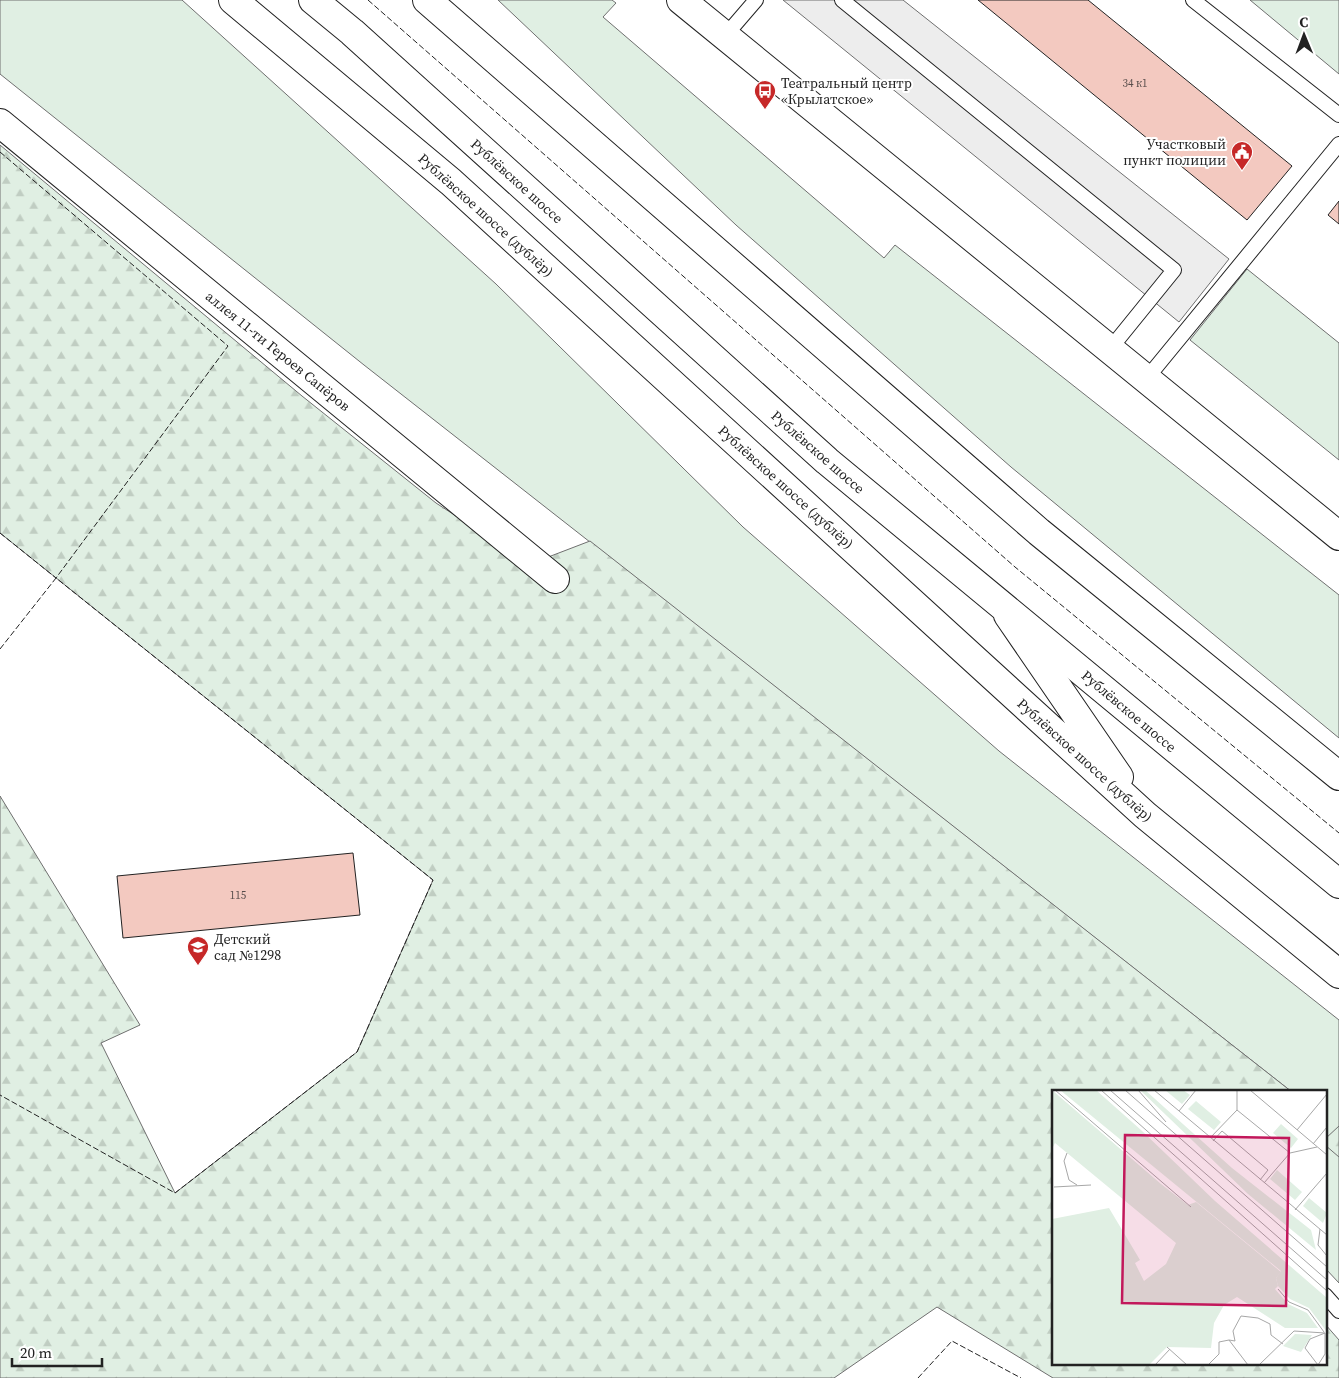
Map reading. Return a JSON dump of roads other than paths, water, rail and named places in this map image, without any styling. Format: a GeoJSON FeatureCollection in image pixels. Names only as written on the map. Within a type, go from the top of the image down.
{"type":"FeatureCollection","features":[{"type":"Feature","properties":{"kind":"main road","name":"Рублёвское шоссе (дублёр)"},"geometry":{"type":"LineString","coordinates":[[233,0],[451,182],[1145,815],[1339,974]]}},
{"type":"Feature","properties":{"kind":"main road","name":"Рублёвское шоссе"},"geometry":{"type":"LineString","coordinates":[[313,0],[359,38],[827,461],[1339,884]]}},
{"type":"Feature","properties":{"kind":"main road"},"geometry":{"type":"LineString","coordinates":[[427,0],[1039,532],[1339,776]]}},
{"type":"Feature","properties":{"kind":"main road"},"geometry":{"type":"LineString","coordinates":[[694,4],[725,36],[1339,536]]}},
{"type":"Feature","properties":{"kind":"main road","name":"аллея 11-ти Героев Сапёров"},"geometry":{"type":"LineString","coordinates":[[0,123],[555,579]]}},
{"type":"Feature","properties":{"kind":"main road"},"geometry":{"type":"LineString","coordinates":[[1001,605],[1145,815]]}},
{"type":"Feature","properties":{"kind":"lane"},"geometry":{"type":"LineString","coordinates":[[725,36],[756,0]]}},
{"type":"Feature","properties":{"kind":"lane"},"geometry":{"type":"LineString","coordinates":[[842,0],[1174,270],[1110,349]]}},
{"type":"Feature","properties":{"kind":"lane"},"geometry":{"type":"LineString","coordinates":[[1193,0],[1339,115]]}},
{"type":"Feature","properties":{"kind":"lane"},"geometry":{"type":"LineString","coordinates":[[1147,378],[1339,144]]}},
{"type":"Feature","properties":{"kind":"lane"},"geometry":{"type":"LineString","coordinates":[[1326,1297],[1339,1311]]}},
{"type":"Feature","properties":{"kind":"place","name":"Театральный центр «Крылатское»"},"geometry":{"type":"Point","coordinates":[765,110]}},
{"type":"Feature","properties":{"kind":"place","name":"Участковый пункт полиции"},"geometry":{"type":"Point","coordinates":[1242,171]}},
{"type":"Feature","properties":{"kind":"place","name":"Детский сад №1298"},"geometry":{"type":"Point","coordinates":[198,966]}}]}
